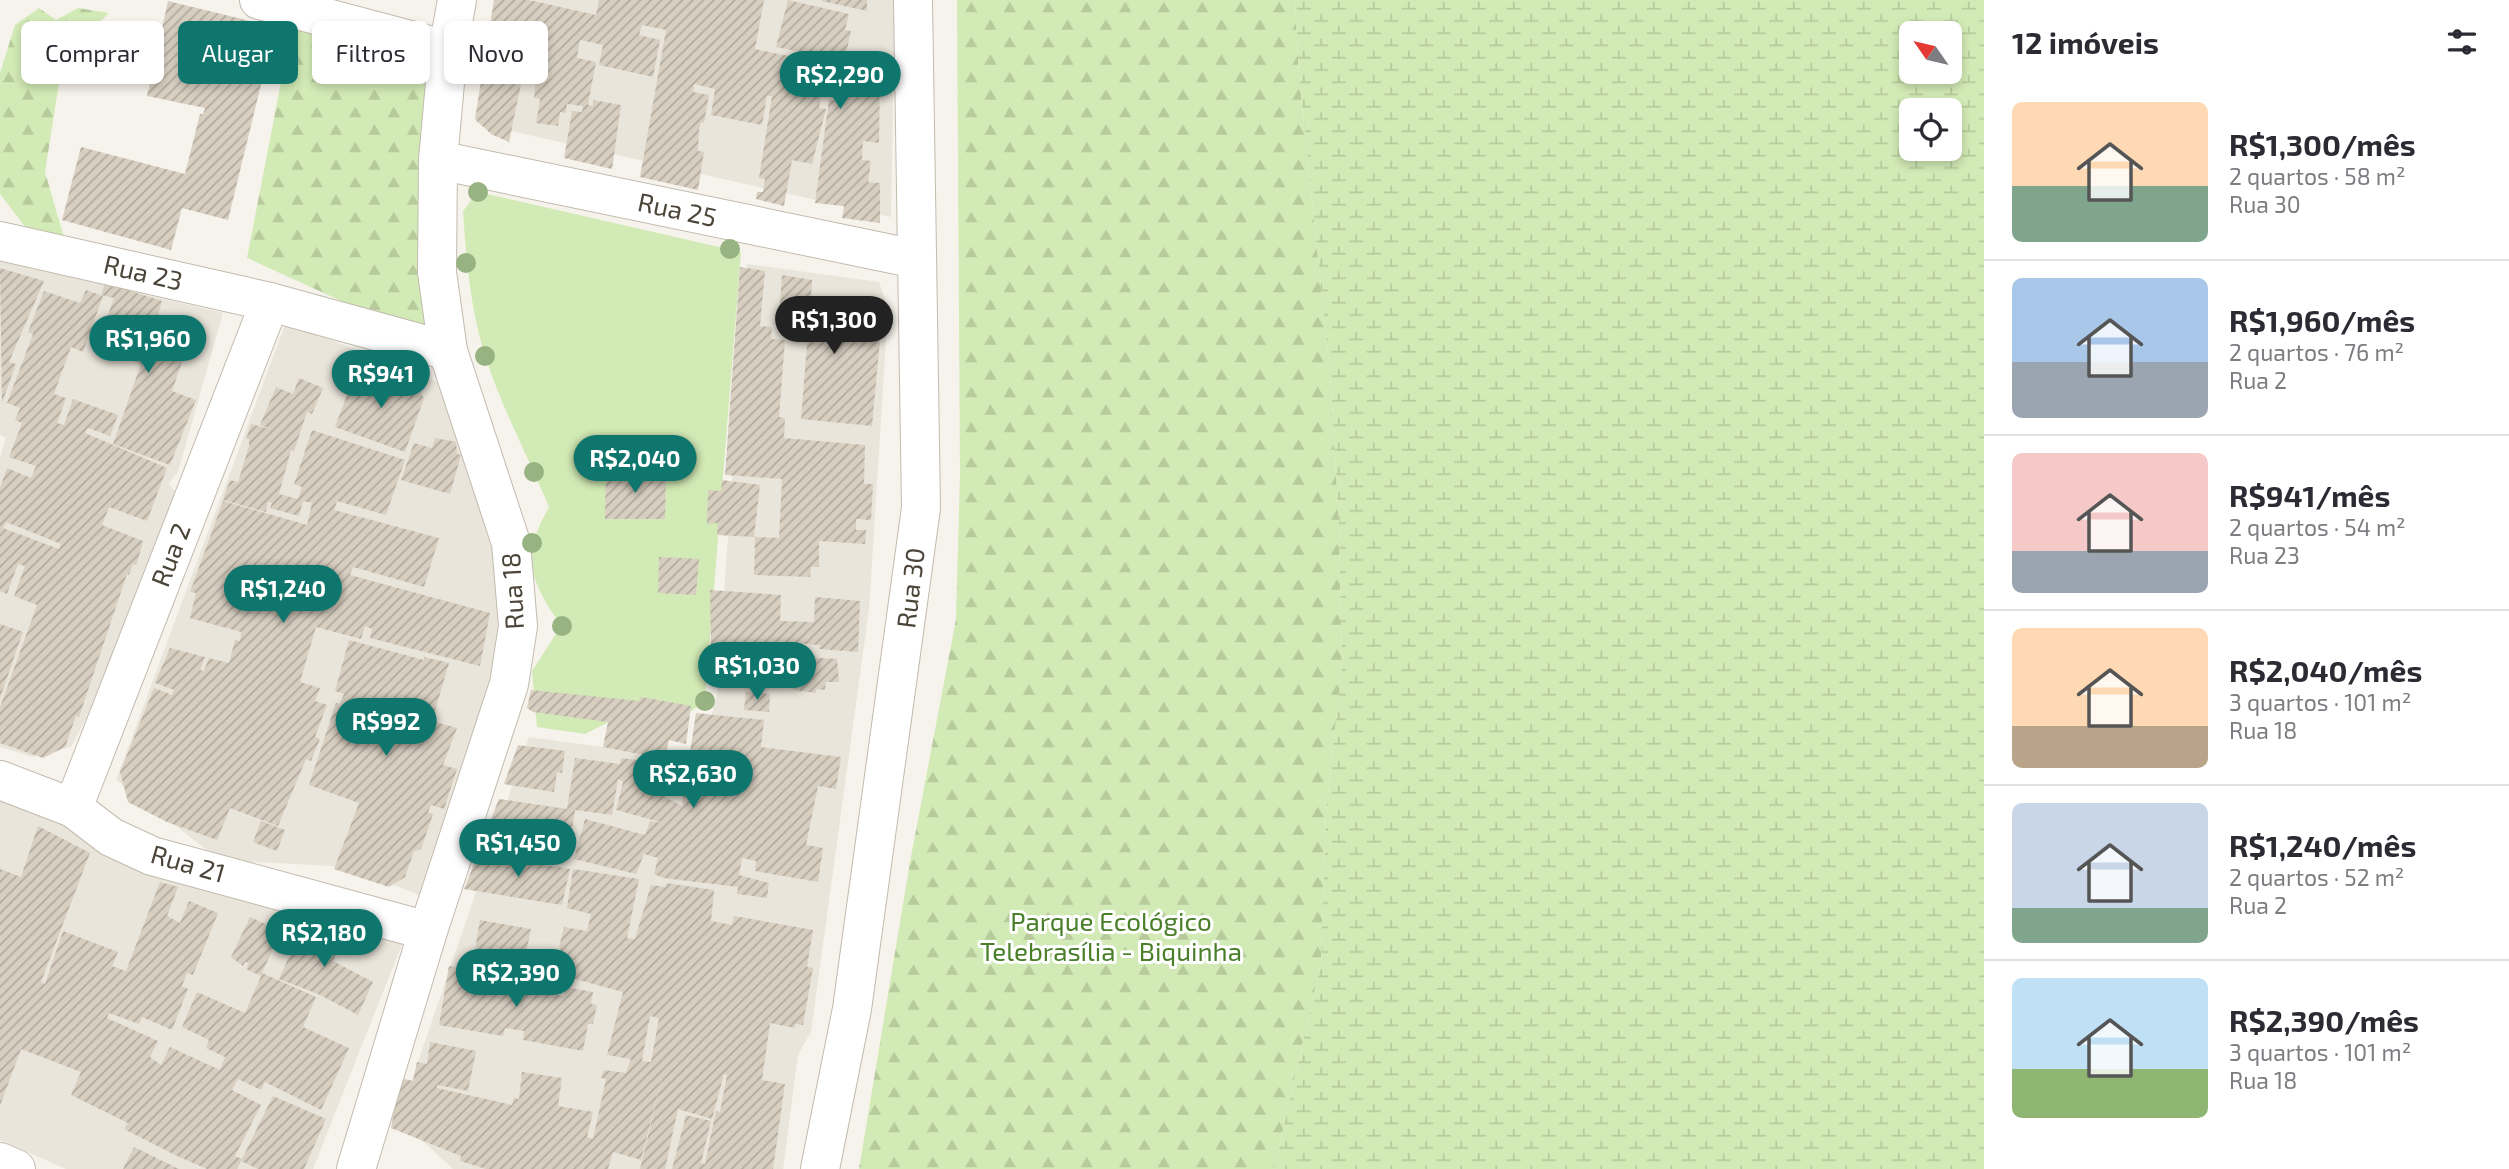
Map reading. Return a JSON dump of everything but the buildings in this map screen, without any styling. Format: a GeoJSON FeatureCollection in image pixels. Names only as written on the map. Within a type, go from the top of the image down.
{"type":"FeatureCollection","features":[{"type":"Feature","properties":{"kind":"street"},"geometry":{"type":"LineString","coordinates":[[259,0],[444,49]]}},
{"type":"Feature","properties":{"kind":"street","name":"Rua 18"},"geometry":{"type":"LineString","coordinates":[[453,21],[457,0]]}},
{"type":"Feature","properties":{"kind":"street","name":"Rua 30"},"geometry":{"type":"LineString","coordinates":[[820,1169],[852,1009],[921,508],[913,0]]}},
{"type":"Feature","properties":{"kind":"street","name":"Rua 18"},"geometry":{"type":"LineString","coordinates":[[368,1166],[428,931],[509,684],[517,626],[511,543],[448,351],[437,272],[438,160],[445,84]]}},
{"type":"Feature","properties":{"kind":"street","name":"Rua 25"},"geometry":{"type":"LineString","coordinates":[[438,160],[916,259]]}},
{"type":"Feature","properties":{"kind":"street","name":"Rua 23"},"geometry":{"type":"LineString","coordinates":[[0,241],[270,302],[448,351]]}},
{"type":"Feature","properties":{"kind":"street","name":"Rua 2"},"geometry":{"type":"LineString","coordinates":[[73,808],[270,302]]}},
{"type":"Feature","properties":{"kind":"street","name":"Rua 21"},"geometry":{"type":"LineString","coordinates":[[0,780],[73,808],[110,837],[152,856],[428,931]]}},
{"type":"Feature","properties":{"kind":"street"},"geometry":{"type":"LineString","coordinates":[[0,1161],[16,1169]]}},
{"type":"Feature","properties":{"kind":"shaded area"},"geometry":{"type":"Polygon","coordinates":[[[497,0],[895,0],[891,217],[476,123],[483,84],[548,84],[548,21],[493,21],[497,0]]]}},
{"type":"Feature","properties":{"kind":"shaded area"},"geometry":{"type":"Polygon","coordinates":[[[0,260],[223,313],[178,472],[169,483],[177,495],[96,699],[71,747],[33,757],[0,747],[0,458],[6,438],[0,435],[0,260]]]}},
{"type":"Feature","properties":{"kind":"shaded area"},"geometry":{"type":"Polygon","coordinates":[[[747,264],[879,282],[888,308],[869,609],[811,1032],[798,1055],[783,1169],[453,1169],[417,1136],[407,1094],[529,737],[699,760],[717,695],[747,264]]]}},
{"type":"Feature","properties":{"kind":"shaded area"},"geometry":{"type":"Polygon","coordinates":[[[286,322],[445,385],[497,554],[498,660],[421,896],[350,867],[220,860],[116,780],[286,322]]]}},
{"type":"Feature","properties":{"kind":"shaded area"},"geometry":{"type":"Polygon","coordinates":[[[0,790],[406,934],[313,1169],[66,1169],[0,1140],[0,790]]]}},
{"type":"Feature","properties":{"kind":"green space","name":"Parque Ecológico Telebrasília - Biquinha"},"geometry":{"type":"Polygon","coordinates":[[[957,0],[1295,0],[1299,75],[1330,373],[1339,521],[1342,667],[1326,812],[1321,963],[1274,1169],[859,1169],[910,862],[956,619],[960,475],[957,0]]]}},
{"type":"Feature","properties":{"kind":"green space"},"geometry":{"type":"Polygon","coordinates":[[[1295,0],[1984,0],[1984,1169],[1274,1169],[1321,963],[1326,812],[1342,667],[1339,521],[1330,373],[1299,75],[1295,0]]]}},
{"type":"Feature","properties":{"kind":"green space"},"geometry":{"type":"Polygon","coordinates":[[[39,8],[56,20],[78,8],[109,13],[101,21],[21,21],[21,84],[59,84],[45,172],[65,241],[36,241],[0,194],[0,73],[15,25],[39,8]]]}},
{"type":"Feature","properties":{"kind":"green space"},"geometry":{"type":"Polygon","coordinates":[[[295,10],[338,21],[312,21],[312,84],[430,84],[430,45],[439,47],[428,337],[403,329],[247,258],[281,84],[298,84],[298,21],[293,21],[295,10]]]}},
{"type":"Feature","properties":{"kind":"green space"},"geometry":{"type":"Polygon","coordinates":[[[478,192],[741,252],[705,701],[662,732],[617,718],[585,734],[537,727],[532,671],[561,626],[542,595],[532,568],[534,541],[549,507],[500,397],[476,323],[463,211],[478,192]]]}}]}
